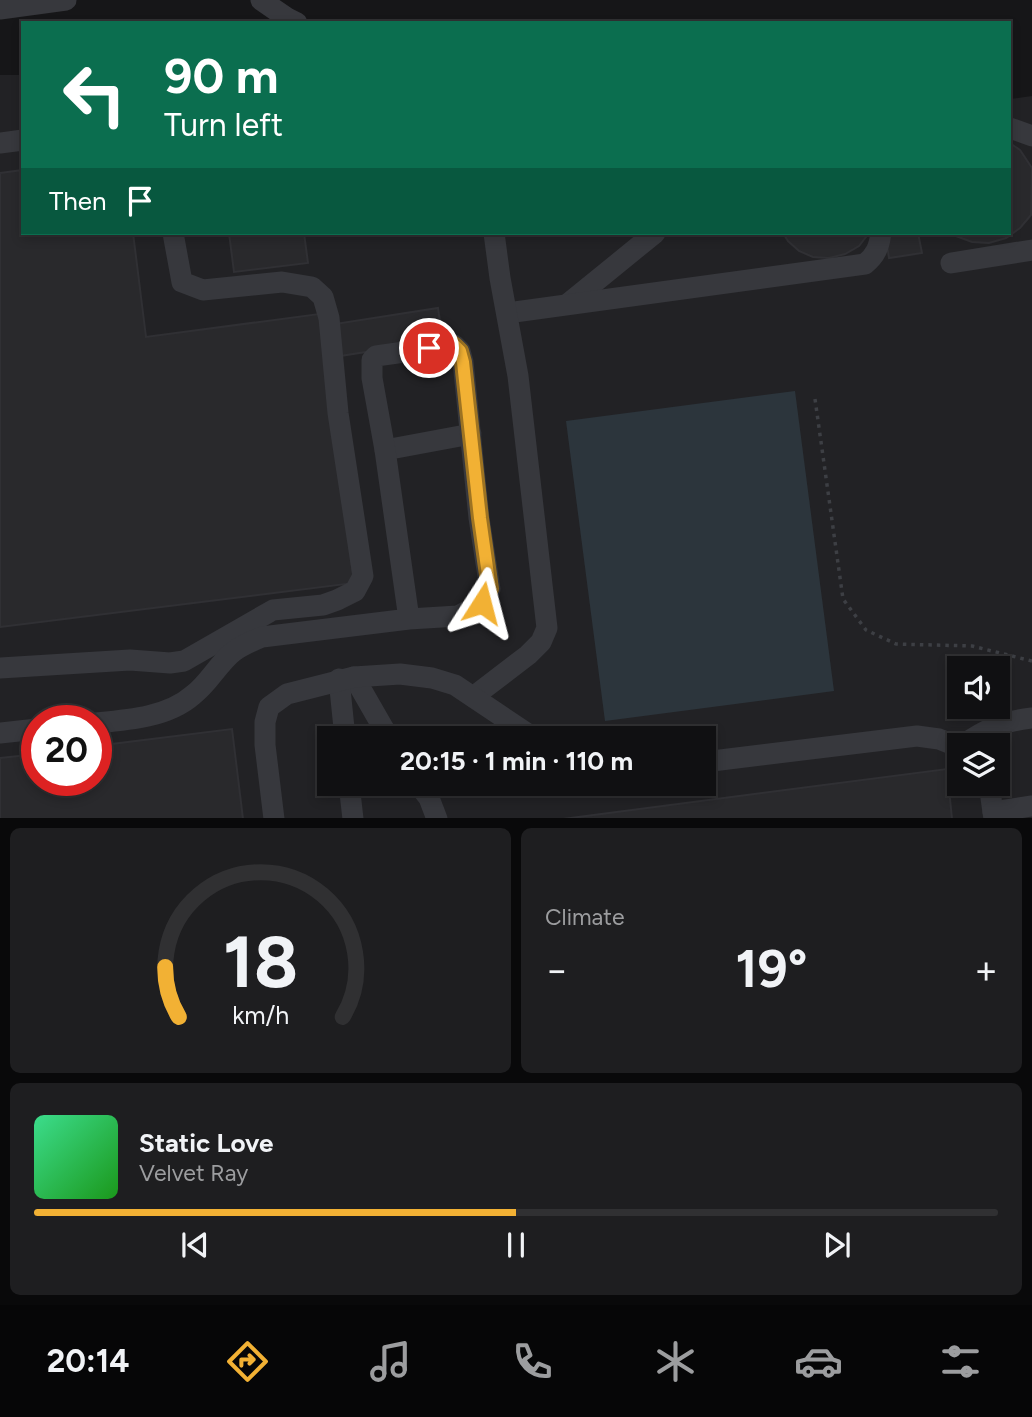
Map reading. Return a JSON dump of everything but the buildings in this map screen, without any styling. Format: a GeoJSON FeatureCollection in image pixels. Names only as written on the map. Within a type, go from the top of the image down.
{"type":"FeatureCollection","features":[{"type":"Feature","properties":{"kind":"lane"},"geometry":{"type":"LineString","coordinates":[[0,9],[66,0]]}},
{"type":"Feature","properties":{"kind":"lane"},"geometry":{"type":"LineString","coordinates":[[261,0],[293,21]]}},
{"type":"Feature","properties":{"kind":"lane"},"geometry":{"type":"LineString","coordinates":[[1011,128],[1032,136]]}},
{"type":"Feature","properties":{"kind":"lane"},"geometry":{"type":"LineString","coordinates":[[0,143],[21,140]]}},
{"type":"Feature","properties":{"kind":"lane"},"geometry":{"type":"LineString","coordinates":[[0,667],[130,660],[170,663],[184,661],[273,610],[323,605],[337,600],[355,591],[363,576],[338,413],[329,318],[323,297],[312,287],[282,282],[203,290],[182,282],[173,235]]}},
{"type":"Feature","properties":{"kind":"lane"},"geometry":{"type":"LineString","coordinates":[[473,697],[535,649],[547,628],[518,376],[494,235]]}},
{"type":"Feature","properties":{"kind":"lane"},"geometry":{"type":"LineString","coordinates":[[567,304],[653,235]]}},
{"type":"Feature","properties":{"kind":"lane"},"geometry":{"type":"LineString","coordinates":[[507,313],[865,264],[874,256],[881,235]]}},
{"type":"Feature","properties":{"kind":"lane"},"geometry":{"type":"LineString","coordinates":[[951,263],[1032,250]]}},
{"type":"Feature","properties":{"kind":"lane"},"geometry":{"type":"LineString","coordinates":[[112,721],[170,711],[200,690],[231,653],[262,637],[409,619],[458,616],[482,603],[490,589],[463,362],[460,351],[454,345],[376,356],[372,360],[372,378],[409,619]]}},
{"type":"Feature","properties":{"kind":"lane"},"geometry":{"type":"LineString","coordinates":[[385,450],[471,434]]}},
{"type":"Feature","properties":{"kind":"lane"},"geometry":{"type":"LineString","coordinates":[[274,818],[265,745],[265,722],[269,707],[287,694],[346,678],[400,674],[432,678],[455,685],[516,726]]}},
{"type":"Feature","properties":{"kind":"lane"},"geometry":{"type":"LineString","coordinates":[[345,726],[346,678]]}},
{"type":"Feature","properties":{"kind":"lane"},"geometry":{"type":"LineString","coordinates":[[346,678],[380,726]]}},
{"type":"Feature","properties":{"kind":"lane"},"geometry":{"type":"LineString","coordinates":[[980,733],[1005,722],[1032,718]]}},
{"type":"Feature","properties":{"kind":"lane"},"geometry":{"type":"LineString","coordinates":[[0,733],[21,731]]}},
{"type":"Feature","properties":{"kind":"lane"},"geometry":{"type":"LineString","coordinates":[[716,761],[917,736],[947,742]]}},
{"type":"Feature","properties":{"kind":"lane"},"geometry":{"type":"LineString","coordinates":[[350,796],[353,818]]}},
{"type":"Feature","properties":{"kind":"lane"},"geometry":{"type":"LineString","coordinates":[[427,796],[437,818]]}},
{"type":"Feature","properties":{"kind":"lane"},"geometry":{"type":"LineString","coordinates":[[991,796],[994,815],[1032,806]]}},
{"type":"Feature","properties":{"kind":"path"},"geometry":{"type":"LineString","coordinates":[[816,399],[843,599],[866,630],[895,644],[972,646],[1032,661]]}},
{"type":"Feature","properties":{"kind":"shaded area"},"geometry":{"type":"Polygon","coordinates":[[[0,75],[21,75],[21,235],[1011,235],[1011,99],[1032,96],[1032,818],[0,818],[0,75]]]}},
{"type":"Feature","properties":{"kind":"shaded area"},"geometry":{"type":"Polygon","coordinates":[[[795,391],[834,691],[605,721],[566,421],[795,391]]]}},
{"type":"Feature","properties":{"kind":"route"},"geometry":{"type":"LineString","coordinates":[[429,348],[454,345],[460,351],[463,362],[490,589],[482,603]]}}]}
